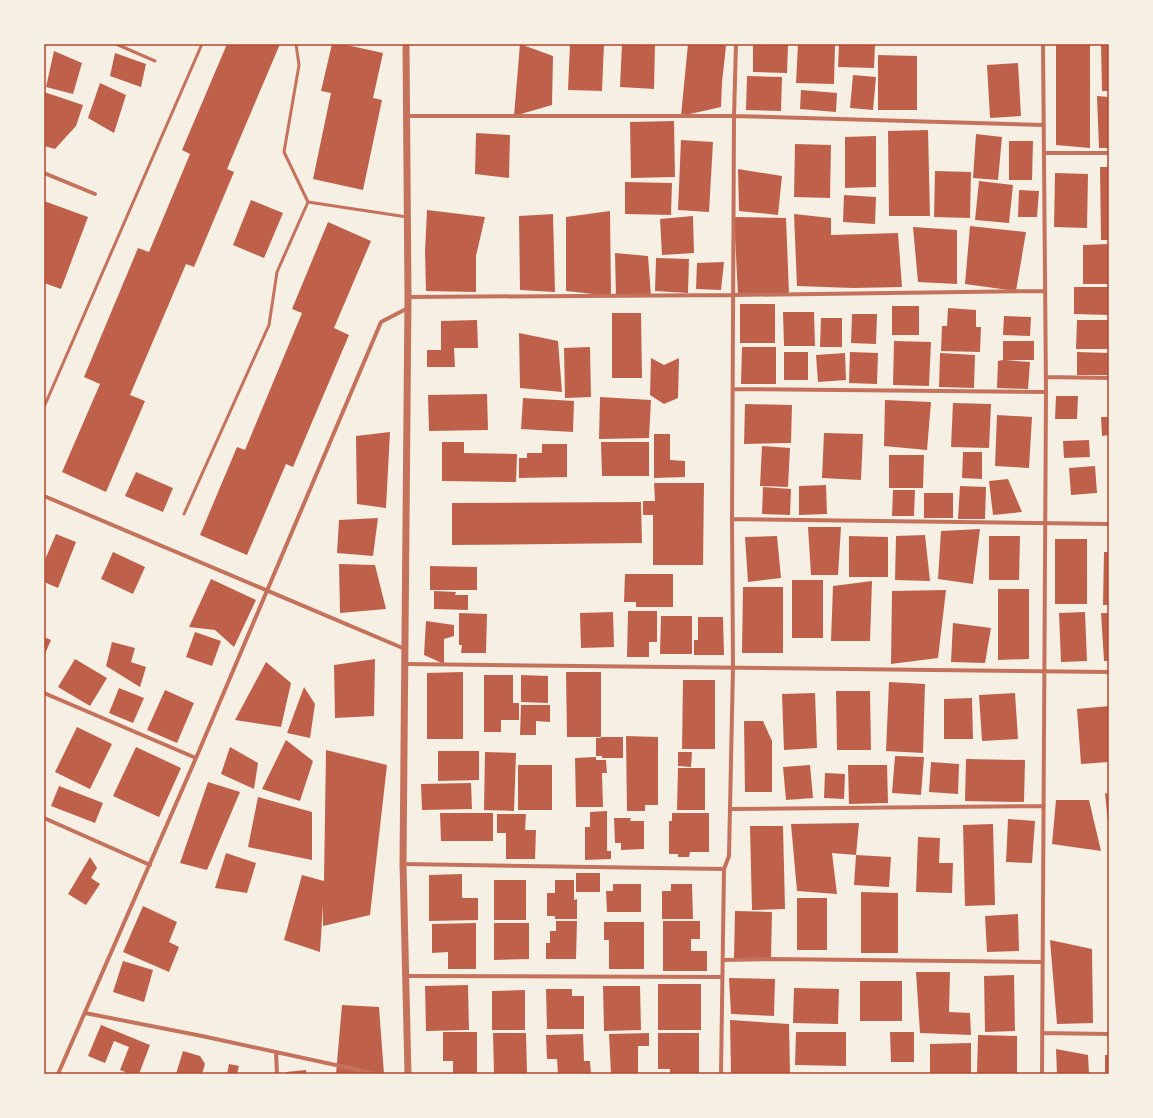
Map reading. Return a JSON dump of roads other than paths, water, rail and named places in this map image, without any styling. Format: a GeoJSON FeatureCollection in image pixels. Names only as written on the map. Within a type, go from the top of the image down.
{"type":"FeatureCollection","features":[{"type":"Feature","properties":{"kind":"street"},"geometry":{"type":"LineString","coordinates":[[406,44],[408,308],[406,664],[403,864],[408,1074]]}},
{"type":"Feature","properties":{"kind":"street"},"geometry":{"type":"LineString","coordinates":[[721,1074],[724,869],[729,856],[733,666],[732,519],[734,116],[736,44]]}},
{"type":"Feature","properties":{"kind":"street"},"geometry":{"type":"LineString","coordinates":[[1042,1074],[1046,392],[1043,44]]}},
{"type":"Feature","properties":{"kind":"street"},"geometry":{"type":"LineString","coordinates":[[407,116],[734,116],[1044,125]]}},
{"type":"Feature","properties":{"kind":"street"},"geometry":{"type":"LineString","coordinates":[[1044,153],[1109,153]]}},
{"type":"Feature","properties":{"kind":"street"},"geometry":{"type":"LineString","coordinates":[[44,173],[95,194]]}},
{"type":"Feature","properties":{"kind":"street"},"geometry":{"type":"LineString","coordinates":[[408,297],[734,295],[1045,290]]}},
{"type":"Feature","properties":{"kind":"street"},"geometry":{"type":"LineString","coordinates":[[58,1074],[196,758],[381,322],[408,308]]}},
{"type":"Feature","properties":{"kind":"street"},"geometry":{"type":"LineString","coordinates":[[1046,378],[1109,378]]}},
{"type":"Feature","properties":{"kind":"street"},"geometry":{"type":"LineString","coordinates":[[733,389],[1046,392]]}},
{"type":"Feature","properties":{"kind":"street"},"geometry":{"type":"LineString","coordinates":[[44,496],[405,649]]}},
{"type":"Feature","properties":{"kind":"street"},"geometry":{"type":"LineString","coordinates":[[732,519],[1109,524]]}},
{"type":"Feature","properties":{"kind":"street"},"geometry":{"type":"LineString","coordinates":[[406,664],[733,666],[1109,672]]}},
{"type":"Feature","properties":{"kind":"street"},"geometry":{"type":"LineString","coordinates":[[44,693],[196,758]]}},
{"type":"Feature","properties":{"kind":"street"},"geometry":{"type":"LineString","coordinates":[[730,809],[1044,806]]}},
{"type":"Feature","properties":{"kind":"street"},"geometry":{"type":"LineString","coordinates":[[44,818],[150,865]]}},
{"type":"Feature","properties":{"kind":"street"},"geometry":{"type":"LineString","coordinates":[[403,864],[724,869]]}},
{"type":"Feature","properties":{"kind":"street"},"geometry":{"type":"LineString","coordinates":[[723,960],[771,959],[1042,962]]}},
{"type":"Feature","properties":{"kind":"street"},"geometry":{"type":"LineString","coordinates":[[405,976],[722,977]]}},
{"type":"Feature","properties":{"kind":"street"},"geometry":{"type":"LineString","coordinates":[[84,1013],[202,1036],[377,1074]]}},
{"type":"Feature","properties":{"kind":"street"},"geometry":{"type":"LineString","coordinates":[[1042,1033],[1109,1034]]}},
{"type":"Feature","properties":{"kind":"street"},"geometry":{"type":"LineString","coordinates":[[276,1052],[277,1074]]}},
{"type":"Feature","properties":{"kind":"lane"},"geometry":{"type":"LineString","coordinates":[[116,44],[155,61]]}},
{"type":"Feature","properties":{"kind":"lane"},"geometry":{"type":"LineString","coordinates":[[44,407],[202,44]]}},
{"type":"Feature","properties":{"kind":"lane"},"geometry":{"type":"LineString","coordinates":[[184,514],[269,325],[277,272],[308,202],[284,152],[299,64],[296,44]]}},
{"type":"Feature","properties":{"kind":"lane"},"geometry":{"type":"LineString","coordinates":[[308,202],[407,217]]}}]}
